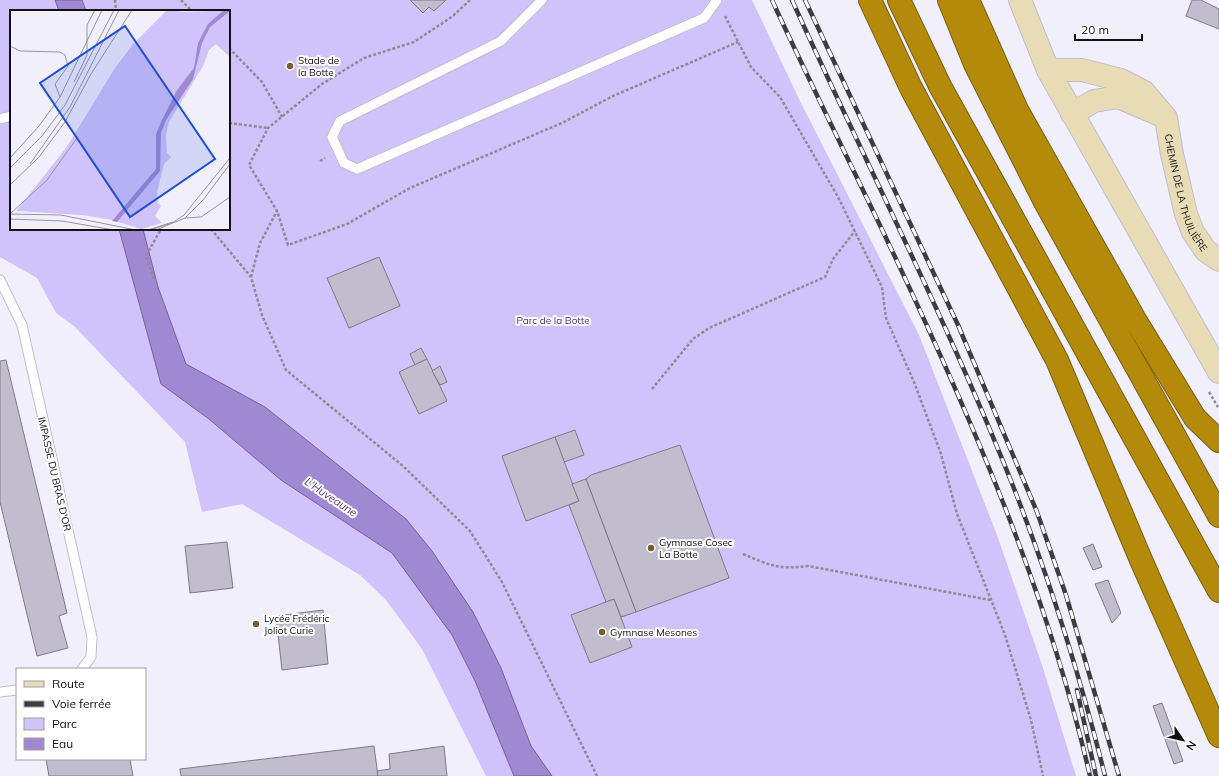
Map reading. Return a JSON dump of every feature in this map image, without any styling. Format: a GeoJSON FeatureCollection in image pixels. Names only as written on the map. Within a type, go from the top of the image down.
{"type":"FeatureCollection","features":[{"type":"Feature","properties":{"kind":"highway"},"geometry":{"type":"LineString","coordinates":[[870,0],[911,88],[1057,360],[1141,560],[1219,736]]}},
{"type":"Feature","properties":{"kind":"highway"},"geometry":{"type":"LineString","coordinates":[[899,0],[940,86],[1219,591]]}},
{"type":"Feature","properties":{"kind":"highway"},"geometry":{"type":"LineString","coordinates":[[950,0],[975,64],[1045,202],[1219,516]]}},
{"type":"Feature","properties":{"kind":"highway"},"geometry":{"type":"LineString","coordinates":[[968,0],[1017,110],[1134,318],[1195,418],[1219,441]]}},
{"type":"Feature","properties":{"kind":"main road"},"geometry":{"type":"LineString","coordinates":[[1020,0],[1048,70],[1219,372]]}},
{"type":"Feature","properties":{"kind":"main road"},"geometry":{"type":"LineString","coordinates":[[1048,70],[1082,70],[1121,80],[1144,92],[1166,118]]}},
{"type":"Feature","properties":{"kind":"main road"},"geometry":{"type":"LineString","coordinates":[[1072,114],[1094,101],[1118,97],[1166,118]]}},
{"type":"Feature","properties":{"kind":"main road","name":"CHEMIN DE LA THUILIÈRE"},"geometry":{"type":"LineString","coordinates":[[1166,118],[1172,154],[1186,214],[1193,232],[1206,251],[1219,260]]}},
{"type":"Feature","properties":{"kind":"lane"},"geometry":{"type":"LineString","coordinates":[[542,0],[501,41],[340,121],[332,138],[344,163],[357,169],[704,18],[717,0]]}},
{"type":"Feature","properties":{"kind":"lane"},"geometry":{"type":"LineString","coordinates":[[0,119],[10,116]]}},
{"type":"Feature","properties":{"kind":"lane","name":"IMPASSE DU BRAS D'OR"},"geometry":{"type":"LineString","coordinates":[[0,280],[22,324],[92,637],[91,657],[83,668]]}},
{"type":"Feature","properties":{"kind":"lane"},"geometry":{"type":"LineString","coordinates":[[0,692],[16,690]]}},
{"type":"Feature","properties":{"kind":"path"},"geometry":{"type":"LineString","coordinates":[[115,0],[116,10]]}},
{"type":"Feature","properties":{"kind":"path"},"geometry":{"type":"LineString","coordinates":[[181,0],[191,10]]}},
{"type":"Feature","properties":{"kind":"path"},"geometry":{"type":"LineString","coordinates":[[717,0],[751,67],[780,97],[838,197],[882,287],[886,318],[914,382],[941,454],[957,514],[1005,636],[1031,720],[1043,776]]}},
{"type":"Feature","properties":{"kind":"path"},"geometry":{"type":"LineString","coordinates":[[230,49],[262,82],[282,117]]}},
{"type":"Feature","properties":{"kind":"path"},"geometry":{"type":"LineString","coordinates":[[230,123],[268,128]]}},
{"type":"Feature","properties":{"kind":"path"},"geometry":{"type":"LineString","coordinates":[[251,278],[260,243],[277,211]]}},
{"type":"Feature","properties":{"kind":"path"},"geometry":{"type":"LineString","coordinates":[[154,279],[146,256],[160,230]]}},
{"type":"Feature","properties":{"kind":"path"},"geometry":{"type":"LineString","coordinates":[[212,230],[251,278],[262,315],[286,370],[403,466],[470,531],[502,582],[598,776]]}},
{"type":"Feature","properties":{"kind":"path"},"geometry":{"type":"LineString","coordinates":[[652,389],[693,339],[709,328],[825,276],[833,259],[855,231]]}},
{"type":"Feature","properties":{"kind":"path"},"geometry":{"type":"LineString","coordinates":[[743,554],[773,567],[790,569],[808,566],[991,600]]}},
{"type":"Feature","properties":{"kind":"green space","name":"Parc de la Botte"},"geometry":{"type":"Polygon","coordinates":[[[0,0],[752,0],[800,101],[919,335],[997,535],[1042,665],[1076,776],[486,776],[422,649],[386,600],[360,575],[242,504],[202,512],[185,442],[74,326],[56,313],[37,278],[0,257],[0,0]]]}},
{"type":"Feature","properties":{"kind":"water"},"geometry":{"type":"Polygon","coordinates":[[[55,0],[82,0],[86,10],[59,10],[55,0]]]}},
{"type":"Feature","properties":{"kind":"water","name":"L'Huveaune"},"geometry":{"type":"Polygon","coordinates":[[[119,230],[143,230],[158,287],[186,364],[265,407],[406,519],[432,551],[473,612],[501,668],[531,746],[552,776],[514,776],[475,681],[452,635],[392,553],[281,480],[209,419],[161,384],[119,230]]]}},
{"type":"Feature","properties":{"kind":"building"},"geometry":{"type":"Polygon","coordinates":[[[410,0],[446,0],[434,11],[429,7],[423,13],[410,0]]]}},
{"type":"Feature","properties":{"kind":"building"},"geometry":{"type":"Polygon","coordinates":[[[1192,0],[1201,0],[1219,9],[1219,29],[1186,16],[1192,0]]]}},
{"type":"Feature","properties":{"kind":"building"},"geometry":{"type":"Polygon","coordinates":[[[379,257],[400,306],[349,328],[327,278],[379,257]]]}},
{"type":"Feature","properties":{"kind":"building"},"geometry":{"type":"Polygon","coordinates":[[[421,348],[427,359],[415,365],[410,354],[421,348]]]}},
{"type":"Feature","properties":{"kind":"building"},"geometry":{"type":"Polygon","coordinates":[[[427,359],[447,401],[419,414],[399,372],[427,359]]]}},
{"type":"Feature","properties":{"kind":"building"},"geometry":{"type":"Polygon","coordinates":[[[6,360],[67,613],[59,616],[68,648],[37,656],[0,502],[0,361],[6,360]]]}},
{"type":"Feature","properties":{"kind":"building"},"geometry":{"type":"Polygon","coordinates":[[[440,366],[447,382],[440,385],[432,371],[440,366]]]}},
{"type":"Feature","properties":{"kind":"building"},"geometry":{"type":"Polygon","coordinates":[[[575,430],[584,455],[564,462],[555,437],[575,430]]]}},
{"type":"Feature","properties":{"kind":"building"},"geometry":{"type":"Polygon","coordinates":[[[555,437],[579,501],[526,521],[502,456],[555,437]]]}},
{"type":"Feature","properties":{"kind":"building"},"geometry":{"type":"Polygon","coordinates":[[[680,445],[729,578],[636,612],[586,479],[591,475],[680,445]]]}},
{"type":"Feature","properties":{"kind":"building"},"geometry":{"type":"Polygon","coordinates":[[[586,479],[636,612],[621,617],[614,599],[606,602],[569,505],[579,501],[572,484],[586,479]]]}},
{"type":"Feature","properties":{"kind":"building"},"geometry":{"type":"Polygon","coordinates":[[[227,542],[233,588],[190,593],[185,546],[227,542]]]}},
{"type":"Feature","properties":{"kind":"building"},"geometry":{"type":"Polygon","coordinates":[[[1093,544],[1102,567],[1093,570],[1083,548],[1093,544]]]}},
{"type":"Feature","properties":{"kind":"building"},"geometry":{"type":"Polygon","coordinates":[[[1108,580],[1121,613],[1112,623],[1095,584],[1108,580]]]}},
{"type":"Feature","properties":{"kind":"building","name":"Gymnase Mesones"},"geometry":{"type":"Polygon","coordinates":[[[614,599],[632,647],[590,663],[571,615],[614,599]]]}},
{"type":"Feature","properties":{"kind":"building"},"geometry":{"type":"Polygon","coordinates":[[[323,610],[328,664],[282,670],[276,616],[323,610]]]}},
{"type":"Feature","properties":{"kind":"building"},"geometry":{"type":"Polygon","coordinates":[[[1162,703],[1183,761],[1174,764],[1153,706],[1162,703]]]}},
{"type":"Feature","properties":{"kind":"building"},"geometry":{"type":"Polygon","coordinates":[[[374,746],[378,776],[181,776],[180,769],[374,746]]]}},
{"type":"Feature","properties":{"kind":"building"},"geometry":{"type":"Polygon","coordinates":[[[444,746],[447,776],[378,776],[377,771],[390,769],[389,754],[444,746]]]}},
{"type":"Feature","properties":{"kind":"building"},"geometry":{"type":"Polygon","coordinates":[[[46,760],[130,760],[133,776],[49,776],[46,760]]]}},
{"type":"Feature","properties":{"kind":"railway"},"geometry":{"type":"LineString","coordinates":[[772,0],[918,305],[976,436],[1003,503],[1052,638],[1072,706],[1090,776]]}},
{"type":"Feature","properties":{"kind":"railway"},"geometry":{"type":"LineString","coordinates":[[792,0],[935,305],[990,429],[1041,561],[1086,704],[1105,776]]}},
{"type":"Feature","properties":{"kind":"railway"},"geometry":{"type":"LineString","coordinates":[[805,0],[958,325],[1037,512],[1066,595],[1119,776]]}},
{"type":"Feature","properties":{"kind":"railway"},"geometry":{"type":"LineString","coordinates":[[1077,690],[1096,776]]}},
{"type":"Feature","properties":{"kind":"place","name":"Stade de la Botte"},"geometry":{"type":"Point","coordinates":[290,66]}},
{"type":"Feature","properties":{"kind":"place","name":"Gymnase Cosec La Botte"},"geometry":{"type":"Point","coordinates":[651,548]}},
{"type":"Feature","properties":{"kind":"place","name":"Lycée Frédéric Joliot Curie"},"geometry":{"type":"Point","coordinates":[256,624]}},
{"type":"Feature","properties":{"kind":"place","name":"Gymnase Mesones"},"geometry":{"type":"Point","coordinates":[602,632]}}]}
